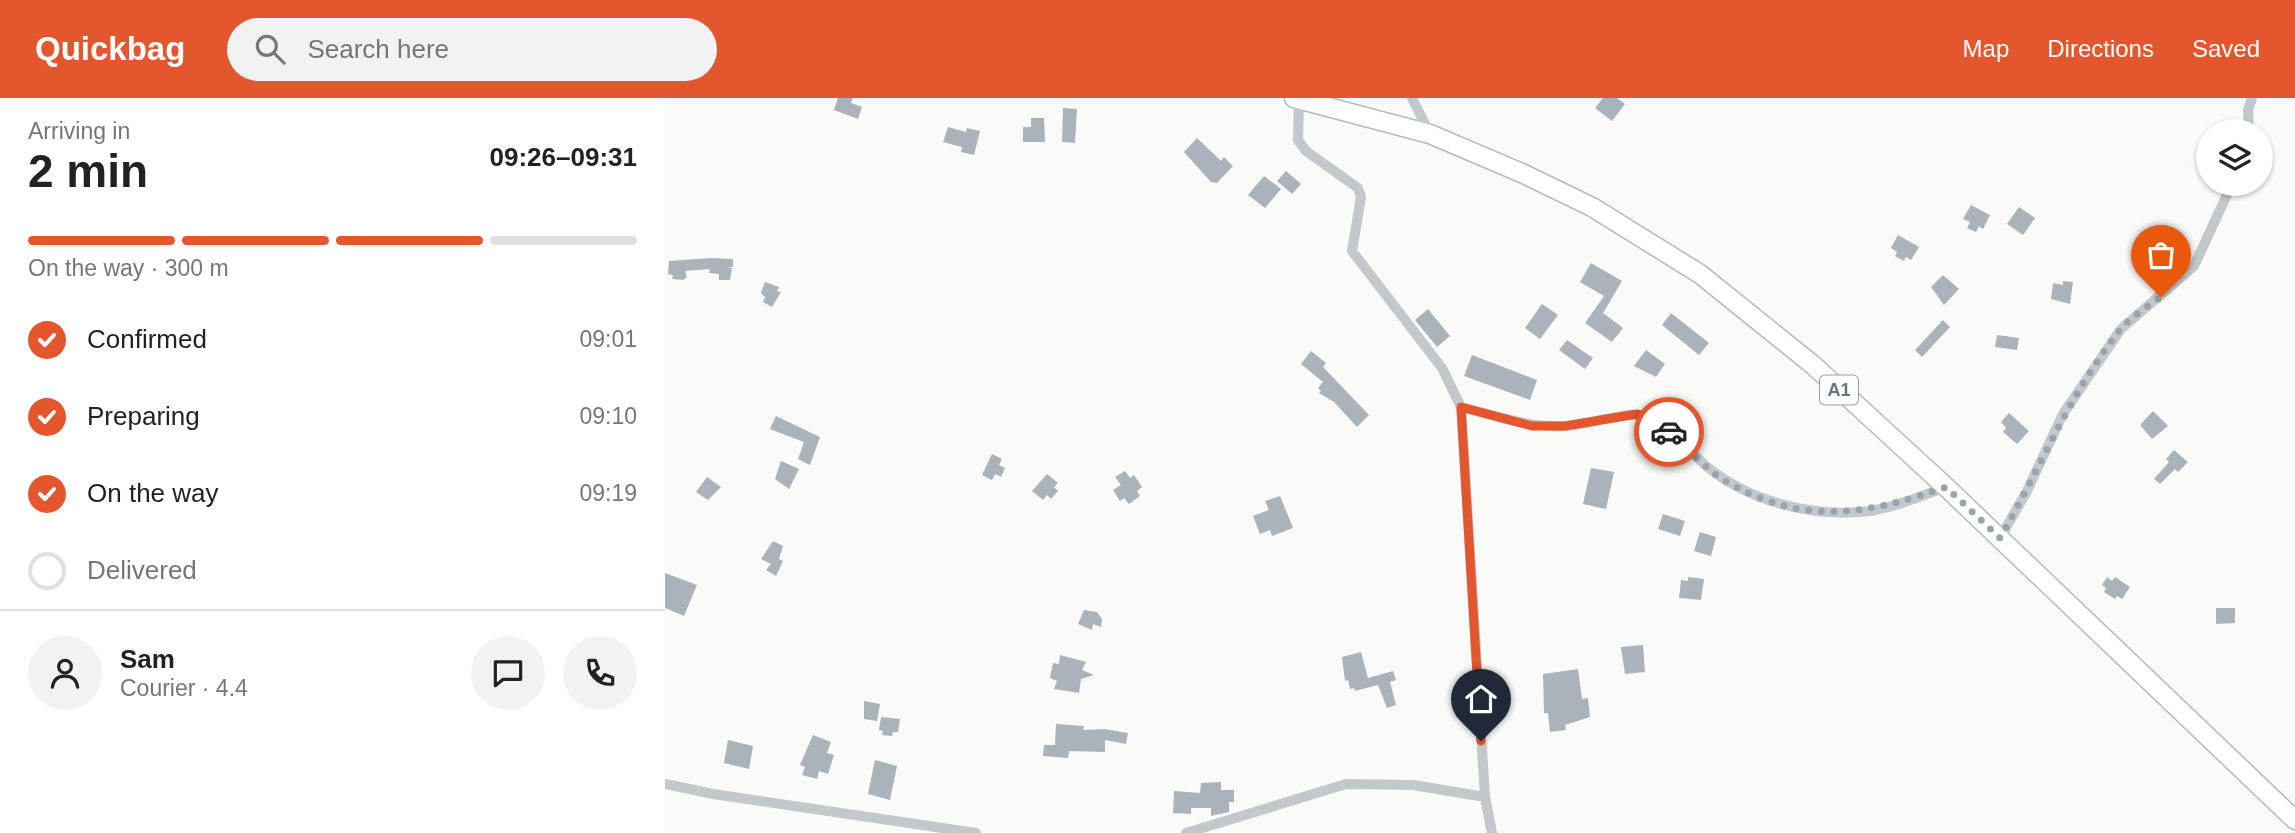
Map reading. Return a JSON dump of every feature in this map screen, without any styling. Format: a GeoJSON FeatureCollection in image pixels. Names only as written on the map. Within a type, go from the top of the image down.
{"type":"FeatureCollection","features":[{"type":"Feature","properties":{"kind":"highway","name":"A1"},"geometry":{"type":"LineString","coordinates":[[1297,99],[1430,134],[1592,207],[1700,274],[1812,365],[1946,487],[2295,820]]}},
{"type":"Feature","properties":{"kind":"street"},"geometry":{"type":"LineString","coordinates":[[1412,98],[1430,134]]}},
{"type":"Feature","properties":{"kind":"street"},"geometry":{"type":"LineString","coordinates":[[2248,119],[2252,98]]}},
{"type":"Feature","properties":{"kind":"street"},"geometry":{"type":"LineString","coordinates":[[1297,99],[1298,140],[1307,151],[1358,188],[1361,197],[1352,251],[1442,368],[1461,407],[1485,797],[1492,833]]}},
{"type":"Feature","properties":{"kind":"street"},"geometry":{"type":"LineString","coordinates":[[2000,538],[2027,491],[2063,414],[2120,329],[2194,266],[2226,196]]}},
{"type":"Feature","properties":{"kind":"street"},"geometry":{"type":"LineString","coordinates":[[1461,407],[1532,426],[1565,426],[1637,414],[1657,420],[1726,481],[1763,498],[1803,509],[1841,513],[1873,510],[1946,487]]}},
{"type":"Feature","properties":{"kind":"street"},"geometry":{"type":"LineString","coordinates":[[665,784],[713,794],[976,833]]}},
{"type":"Feature","properties":{"kind":"street"},"geometry":{"type":"LineString","coordinates":[[1186,833],[1346,784],[1413,785],[1485,797]]}},
{"type":"Feature","properties":{"kind":"building"},"geometry":{"type":"Polygon","coordinates":[[[838,98],[853,98],[851,103],[862,107],[858,119],[834,110],[838,98]]]}},
{"type":"Feature","properties":{"kind":"building"},"geometry":{"type":"Polygon","coordinates":[[[1603,98],[1617,98],[1625,104],[1612,121],[1595,108],[1603,98]]]}},
{"type":"Feature","properties":{"kind":"building"},"geometry":{"type":"Polygon","coordinates":[[[1063,108],[1077,109],[1075,143],[1062,142],[1063,108]]]}},
{"type":"Feature","properties":{"kind":"building"},"geometry":{"type":"Polygon","coordinates":[[[1031,118],[1044,118],[1045,142],[1023,142],[1023,127],[1031,127],[1031,118]]]}},
{"type":"Feature","properties":{"kind":"building"},"geometry":{"type":"Polygon","coordinates":[[[948,127],[966,132],[967,128],[980,131],[974,155],[961,152],[962,147],[943,142],[948,127]]]}},
{"type":"Feature","properties":{"kind":"building"},"geometry":{"type":"Polygon","coordinates":[[[1197,138],[1221,161],[1224,157],[1233,166],[1217,183],[1211,182],[1184,152],[1197,138]]]}},
{"type":"Feature","properties":{"kind":"building"},"geometry":{"type":"Polygon","coordinates":[[[1286,171],[1301,184],[1292,194],[1277,181],[1286,171]]]}},
{"type":"Feature","properties":{"kind":"building"},"geometry":{"type":"Polygon","coordinates":[[[1264,176],[1281,189],[1265,208],[1248,195],[1264,176]]]}},
{"type":"Feature","properties":{"kind":"building"},"geometry":{"type":"Polygon","coordinates":[[[1971,205],[1990,215],[1983,229],[1979,226],[1976,232],[1967,228],[1970,222],[1963,219],[1971,205]]]}},
{"type":"Feature","properties":{"kind":"building"},"geometry":{"type":"Polygon","coordinates":[[[2019,207],[2035,218],[2023,235],[2007,224],[2019,207]]]}},
{"type":"Feature","properties":{"kind":"building"},"geometry":{"type":"Polygon","coordinates":[[[1898,235],[1919,247],[1911,260],[1906,257],[1904,261],[1895,256],[1897,252],[1891,248],[1898,235]]]}},
{"type":"Feature","properties":{"kind":"building"},"geometry":{"type":"Polygon","coordinates":[[[733,259],[733,267],[727,267],[732,268],[730,280],[719,280],[719,274],[709,273],[710,269],[685,271],[687,277],[683,280],[672,279],[673,275],[668,274],[669,261],[733,259]]]}},
{"type":"Feature","properties":{"kind":"building"},"geometry":{"type":"Polygon","coordinates":[[[1591,263],[1622,281],[1603,313],[1623,328],[1612,342],[1585,323],[1604,296],[1580,282],[1591,263]]]}},
{"type":"Feature","properties":{"kind":"building"},"geometry":{"type":"Polygon","coordinates":[[[1943,275],[1959,289],[1944,305],[1931,287],[1943,275]]]}},
{"type":"Feature","properties":{"kind":"building"},"geometry":{"type":"Polygon","coordinates":[[[2063,281],[2073,282],[2070,304],[2051,299],[2053,283],[2063,285],[2063,281]]]}},
{"type":"Feature","properties":{"kind":"building"},"geometry":{"type":"Polygon","coordinates":[[[765,282],[779,287],[777,291],[781,292],[772,307],[763,302],[765,297],[761,293],[765,282]]]}},
{"type":"Feature","properties":{"kind":"building"},"geometry":{"type":"Polygon","coordinates":[[[1542,304],[1558,315],[1540,339],[1525,328],[1542,304]]]}},
{"type":"Feature","properties":{"kind":"building"},"geometry":{"type":"Polygon","coordinates":[[[1428,309],[1450,336],[1437,347],[1415,320],[1428,309]]]}},
{"type":"Feature","properties":{"kind":"building"},"geometry":{"type":"Polygon","coordinates":[[[1671,313],[1709,343],[1699,355],[1662,325],[1671,313]]]}},
{"type":"Feature","properties":{"kind":"building"},"geometry":{"type":"Polygon","coordinates":[[[1943,320],[1950,327],[1922,357],[1915,350],[1943,320]]]}},
{"type":"Feature","properties":{"kind":"building"},"geometry":{"type":"Polygon","coordinates":[[[1997,335],[2019,338],[2017,350],[1995,347],[1997,335]]]}},
{"type":"Feature","properties":{"kind":"building"},"geometry":{"type":"Polygon","coordinates":[[[1567,340],[1593,358],[1585,369],[1559,350],[1567,340]]]}},
{"type":"Feature","properties":{"kind":"building"},"geometry":{"type":"Polygon","coordinates":[[[1646,350],[1665,364],[1656,377],[1634,366],[1646,350]]]}},
{"type":"Feature","properties":{"kind":"building"},"geometry":{"type":"Polygon","coordinates":[[[1311,351],[1326,363],[1323,367],[1369,415],[1357,427],[1334,402],[1319,393],[1321,391],[1318,388],[1323,382],[1301,364],[1311,351]]]}},
{"type":"Feature","properties":{"kind":"building"},"geometry":{"type":"Polygon","coordinates":[[[1472,355],[1537,380],[1530,400],[1464,376],[1472,355]]]}},
{"type":"Feature","properties":{"kind":"building"},"geometry":{"type":"Polygon","coordinates":[[[2153,411],[2168,426],[2152,439],[2140,425],[2153,411]]]}},
{"type":"Feature","properties":{"kind":"building"},"geometry":{"type":"Polygon","coordinates":[[[2009,413],[2029,431],[2017,444],[2003,432],[2006,428],[2001,422],[2009,413]]]}},
{"type":"Feature","properties":{"kind":"building"},"geometry":{"type":"Polygon","coordinates":[[[776,416],[820,437],[810,465],[798,459],[804,442],[770,429],[776,416]]]}},
{"type":"Feature","properties":{"kind":"building"},"geometry":{"type":"Polygon","coordinates":[[[2174,450],[2188,462],[2178,472],[2175,469],[2160,484],[2154,479],[2169,462],[2166,459],[2174,450]]]}},
{"type":"Feature","properties":{"kind":"building"},"geometry":{"type":"Polygon","coordinates":[[[992,454],[1002,459],[999,465],[1005,468],[1001,477],[995,474],[992,480],[982,475],[992,454]]]}},
{"type":"Feature","properties":{"kind":"building"},"geometry":{"type":"Polygon","coordinates":[[[781,461],[799,469],[789,489],[775,479],[781,461]]]}},
{"type":"Feature","properties":{"kind":"building"},"geometry":{"type":"Polygon","coordinates":[[[1591,468],[1614,472],[1606,509],[1583,504],[1591,468]]]}},
{"type":"Feature","properties":{"kind":"building"},"geometry":{"type":"Polygon","coordinates":[[[1125,471],[1130,478],[1134,475],[1142,487],[1137,491],[1140,496],[1129,504],[1124,498],[1120,501],[1113,490],[1121,485],[1115,477],[1125,471]]]}},
{"type":"Feature","properties":{"kind":"building"},"geometry":{"type":"Polygon","coordinates":[[[1047,474],[1058,483],[1054,487],[1058,491],[1051,499],[1047,495],[1043,500],[1032,491],[1047,474]]]}},
{"type":"Feature","properties":{"kind":"building"},"geometry":{"type":"Polygon","coordinates":[[[707,477],[721,487],[708,500],[696,492],[707,477]]]}},
{"type":"Feature","properties":{"kind":"building"},"geometry":{"type":"Polygon","coordinates":[[[1280,496],[1293,528],[1272,536],[1270,530],[1260,534],[1253,516],[1269,510],[1265,501],[1280,496]]]}},
{"type":"Feature","properties":{"kind":"building"},"geometry":{"type":"Polygon","coordinates":[[[1663,514],[1685,521],[1680,536],[1658,529],[1663,514]]]}},
{"type":"Feature","properties":{"kind":"building"},"geometry":{"type":"Polygon","coordinates":[[[1700,532],[1716,537],[1711,556],[1694,551],[1700,532]]]}},
{"type":"Feature","properties":{"kind":"building"},"geometry":{"type":"Polygon","coordinates":[[[773,541],[783,546],[779,559],[783,561],[776,576],[766,570],[771,564],[761,559],[773,541]]]}},
{"type":"Feature","properties":{"kind":"building"},"geometry":{"type":"Polygon","coordinates":[[[665,573],[697,585],[684,616],[665,608],[665,573]]]}},
{"type":"Feature","properties":{"kind":"building"},"geometry":{"type":"Polygon","coordinates":[[[1688,577],[1704,579],[1701,600],[1679,598],[1681,580],[1688,581],[1688,577]]]}},
{"type":"Feature","properties":{"kind":"building"},"geometry":{"type":"Polygon","coordinates":[[[2107,577],[2112,581],[2115,577],[2130,587],[2122,599],[2117,596],[2115,599],[2104,592],[2106,588],[2102,585],[2107,577]]]}},
{"type":"Feature","properties":{"kind":"building"},"geometry":{"type":"Polygon","coordinates":[[[2216,608],[2235,608],[2235,623],[2216,624],[2216,608]]]}},
{"type":"Feature","properties":{"kind":"building"},"geometry":{"type":"Polygon","coordinates":[[[1084,610],[1097,612],[1102,619],[1101,627],[1093,624],[1092,630],[1078,624],[1084,610]]]}},
{"type":"Feature","properties":{"kind":"building"},"geometry":{"type":"Polygon","coordinates":[[[1643,645],[1645,672],[1625,674],[1621,647],[1643,645]]]}},
{"type":"Feature","properties":{"kind":"building"},"geometry":{"type":"Polygon","coordinates":[[[1361,652],[1368,678],[1393,671],[1396,680],[1390,682],[1396,705],[1387,708],[1378,685],[1355,691],[1354,688],[1350,689],[1348,680],[1345,681],[1342,657],[1361,652]]]}},
{"type":"Feature","properties":{"kind":"building"},"geometry":{"type":"Polygon","coordinates":[[[1060,655],[1086,662],[1082,670],[1094,675],[1081,679],[1079,693],[1054,689],[1057,681],[1050,678],[1053,663],[1059,664],[1060,655]]]}},
{"type":"Feature","properties":{"kind":"building"},"geometry":{"type":"Polygon","coordinates":[[[1578,669],[1582,699],[1588,698],[1590,717],[1565,725],[1566,730],[1550,732],[1548,713],[1544,713],[1543,674],[1578,669]]]}},
{"type":"Feature","properties":{"kind":"building"},"geometry":{"type":"Polygon","coordinates":[[[864,701],[880,704],[877,721],[864,719],[864,701]]]}},
{"type":"Feature","properties":{"kind":"building"},"geometry":{"type":"Polygon","coordinates":[[[881,717],[900,719],[898,732],[893,732],[892,736],[882,735],[883,731],[879,730],[881,717]]]}},
{"type":"Feature","properties":{"kind":"building"},"geometry":{"type":"Polygon","coordinates":[[[1056,724],[1084,726],[1083,730],[1104,729],[1128,733],[1126,744],[1105,740],[1105,752],[1069,751],[1068,758],[1043,756],[1044,745],[1055,745],[1056,724]]]}},
{"type":"Feature","properties":{"kind":"building"},"geometry":{"type":"Polygon","coordinates":[[[813,735],[831,742],[827,753],[834,755],[828,774],[819,771],[817,779],[802,775],[805,767],[800,765],[813,735]]]}},
{"type":"Feature","properties":{"kind":"building"},"geometry":{"type":"Polygon","coordinates":[[[728,740],[753,746],[749,769],[724,763],[728,740]]]}},
{"type":"Feature","properties":{"kind":"building"},"geometry":{"type":"Polygon","coordinates":[[[875,760],[897,766],[890,800],[868,794],[875,760]]]}},
{"type":"Feature","properties":{"kind":"building"},"geometry":{"type":"Polygon","coordinates":[[[1221,782],[1221,790],[1234,790],[1234,802],[1229,802],[1229,812],[1211,816],[1211,808],[1191,808],[1191,814],[1173,813],[1174,791],[1200,793],[1201,783],[1221,782]]]}},
{"type":"Feature","properties":{"kind":"way so far"},"geometry":{"type":"LineString","coordinates":[[1669,432],[1726,481],[1763,498],[1803,509],[1841,513],[1873,510],[1946,487],[2000,538],[2027,491],[2063,414],[2120,329],[2161,297]]}},
{"type":"Feature","properties":{"kind":"route"},"geometry":{"type":"LineString","coordinates":[[1481,741],[1461,407],[1532,426],[1565,426],[1609,421],[1637,414],[1657,420],[1669,432]]}}]}
